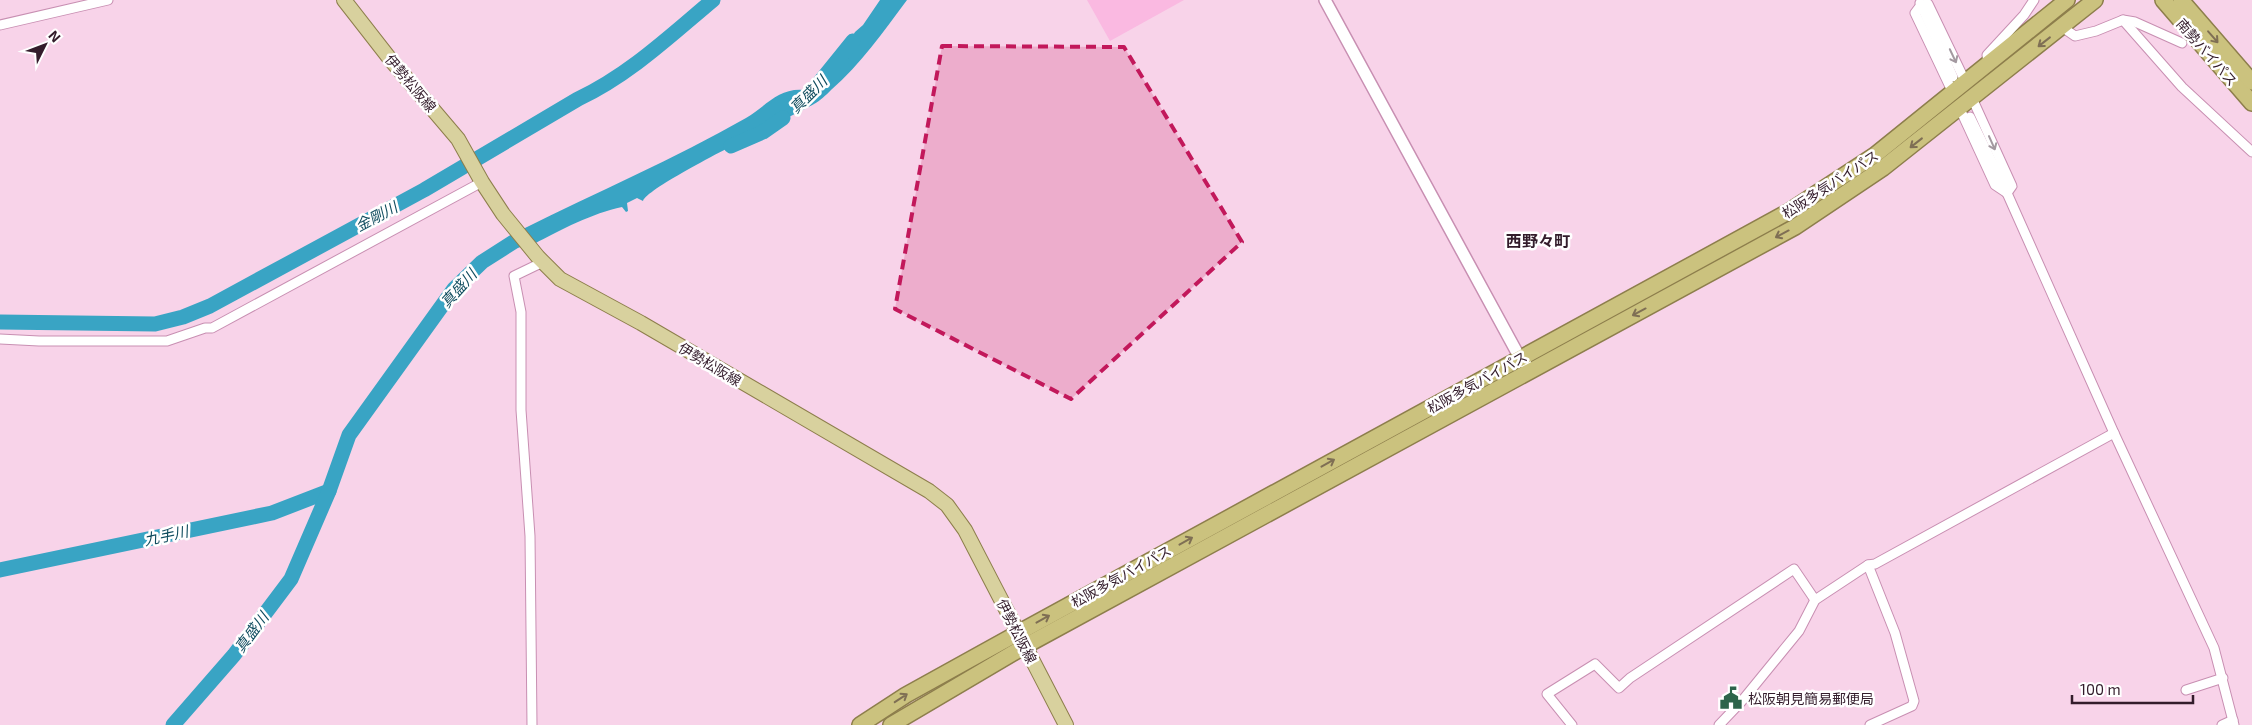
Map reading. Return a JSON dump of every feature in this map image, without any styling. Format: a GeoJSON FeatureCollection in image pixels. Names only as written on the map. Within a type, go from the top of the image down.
{"type":"FeatureCollection","features":[{"type":"Feature","properties":{"kind":"highway","name":"松阪多気バイパス"},"geometry":{"type":"LineString","coordinates":[[860,725],[906,695],[1018,633],[1788,212],[1875,155],[1953,93],[1960,80],[1988,64],[2067,0]]}},
{"type":"Feature","properties":{"kind":"highway","name":"松阪多気バイパス"},"geometry":{"type":"LineString","coordinates":[[891,725],[1025,646],[1794,227],[1965,113],[1972,98],[2095,0]]}},
{"type":"Feature","properties":{"kind":"highway","name":"南勢バイパス"},"geometry":{"type":"LineString","coordinates":[[2163,0],[2252,103]]}},
{"type":"Feature","properties":{"kind":"highway","name":"南勢バイパス"},"geometry":{"type":"LineString","coordinates":[[2182,0],[2252,82]]}},
{"type":"Feature","properties":{"kind":"main road","name":"伊勢松阪線"},"geometry":{"type":"LineString","coordinates":[[344,0],[390,60],[458,139],[482,182],[515,228],[541,260],[560,279],[641,323],[941,500],[952,511],[965,530],[1066,725]]}},
{"type":"Feature","properties":{"kind":"street"},"geometry":{"type":"LineString","coordinates":[[0,25],[108,0]]}},
{"type":"Feature","properties":{"kind":"street"},"geometry":{"type":"LineString","coordinates":[[1325,0],[1446,227],[1520,358],[1531,369]]}},
{"type":"Feature","properties":{"kind":"street"},"geometry":{"type":"LineString","coordinates":[[1988,64],[1987,55],[2024,15],[2034,0]]}},
{"type":"Feature","properties":{"kind":"street"},"geometry":{"type":"LineString","coordinates":[[1920,3],[1928,4],[1960,80]]}},
{"type":"Feature","properties":{"kind":"street"},"geometry":{"type":"LineString","coordinates":[[1920,3],[1960,80]]}},
{"type":"Feature","properties":{"kind":"street"},"geometry":{"type":"LineString","coordinates":[[1920,3],[1916,13],[1953,93]]}},
{"type":"Feature","properties":{"kind":"street"},"geometry":{"type":"LineString","coordinates":[[2062,27],[2075,36],[2123,20],[2135,22],[2182,43]]}},
{"type":"Feature","properties":{"kind":"street"},"geometry":{"type":"LineString","coordinates":[[2123,20],[2182,87],[2252,152]]}},
{"type":"Feature","properties":{"kind":"street"},"geometry":{"type":"LineString","coordinates":[[1972,98],[2012,186],[2007,193]]}},
{"type":"Feature","properties":{"kind":"street"},"geometry":{"type":"LineString","coordinates":[[1965,113],[1995,186],[2007,193]]}},
{"type":"Feature","properties":{"kind":"street"},"geometry":{"type":"LineString","coordinates":[[1965,113],[2007,193],[2114,433],[2214,648],[2233,723],[2222,725]]}},
{"type":"Feature","properties":{"kind":"street"},"geometry":{"type":"LineString","coordinates":[[0,339],[39,341],[167,341],[205,328],[212,328],[482,182]]}},
{"type":"Feature","properties":{"kind":"street"},"geometry":{"type":"LineString","coordinates":[[532,725],[530,536],[522,410],[521,312],[514,276],[541,260]]}},
{"type":"Feature","properties":{"kind":"street"},"geometry":{"type":"LineString","coordinates":[[1723,724],[1799,631],[1815,600],[1868,565],[1875,564],[2114,433]]}},
{"type":"Feature","properties":{"kind":"street"},"geometry":{"type":"LineString","coordinates":[[1868,565],[1895,633],[1914,701],[1912,706],[1870,725]]}},
{"type":"Feature","properties":{"kind":"street"},"geometry":{"type":"LineString","coordinates":[[1572,725],[1547,694],[1550,690],[1595,664],[1619,688],[1662,656],[1794,570],[1815,600]]}},
{"type":"Feature","properties":{"kind":"street"},"geometry":{"type":"LineString","coordinates":[[2186,690],[2223,678]]}},
{"type":"Feature","properties":{"kind":"highlighted area"},"geometry":{"type":"Polygon","coordinates":[[[942,46],[1124,47],[1242,242],[1071,399],[895,309],[942,46]]]}},
{"type":"Feature","properties":{"kind":"shaded area"},"geometry":{"type":"Polygon","coordinates":[[[1087,0],[1184,0],[1110,41],[1087,0]]]}},
{"type":"Feature","properties":{"kind":"water"},"geometry":{"type":"Polygon","coordinates":[[[880,0],[907,0],[862,59],[816,103],[722,151],[669,181],[643,201],[637,198],[627,203],[628,211],[626,212],[622,207],[600,213],[534,244],[523,229],[691,147],[746,118],[783,93],[800,90],[810,91],[832,72],[855,32],[863,25],[880,0]]]}},
{"type":"Feature","properties":{"kind":"waterway","name":"金剛川"},"geometry":{"type":"LineString","coordinates":[[0,322],[155,324],[183,317],[210,306],[424,190],[597,89],[632,67],[713,0]]}},
{"type":"Feature","properties":{"kind":"waterway","name":"真盛川"},"geometry":{"type":"LineString","coordinates":[[811,93],[853,41]]}},
{"type":"Feature","properties":{"kind":"waterway","name":"真盛川"},"geometry":{"type":"LineString","coordinates":[[731,146],[763,132],[783,118]]}},
{"type":"Feature","properties":{"kind":"waterway","name":"真盛川"},"geometry":{"type":"LineString","coordinates":[[173,725],[234,655],[291,579],[329,491],[349,435],[454,289],[482,262],[515,241],[534,233]]}},
{"type":"Feature","properties":{"kind":"waterway","name":"九手川"},"geometry":{"type":"LineString","coordinates":[[0,570],[272,513],[329,491]]}},
{"type":"Feature","properties":{"kind":"place","name":"松阪朝見簡易郵便局"},"geometry":{"type":"Point","coordinates":[1731,698]}},
{"type":"Feature","properties":{"kind":"district","name":"西野々町"},"geometry":{"type":"Point","coordinates":[1538,240]}}]}
